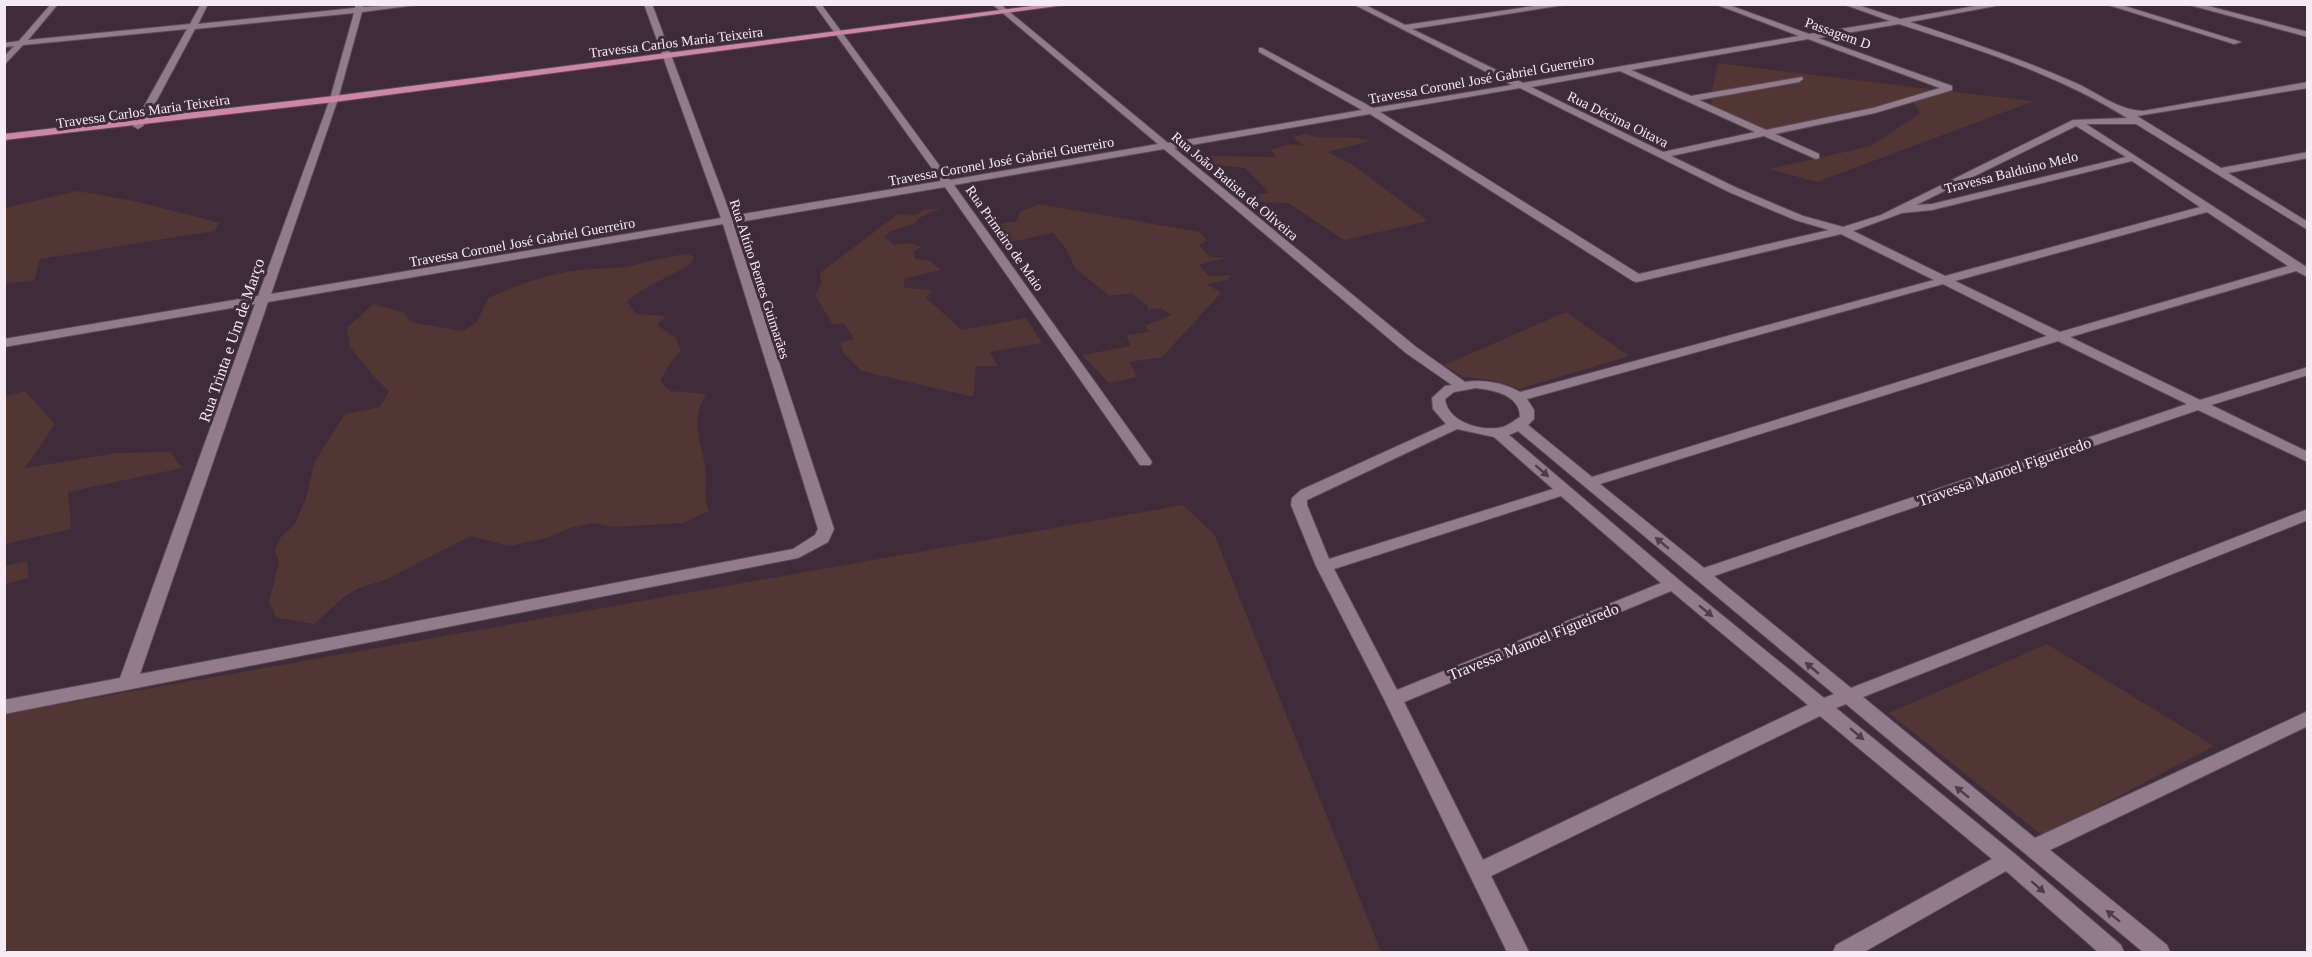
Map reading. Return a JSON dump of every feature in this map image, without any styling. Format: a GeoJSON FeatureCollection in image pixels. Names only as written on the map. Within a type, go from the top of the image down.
{"type":"FeatureCollection","features":[{"type":"Feature","properties":{"kind":"main road","name":"Travessa Carlos Maria Teixeira"},"geometry":{"type":"LineString","coordinates":[[4,137],[286,105],[1069,4]]}},
{"type":"Feature","properties":{"kind":"main road","name":"Travessa Carlos Maria Teixeira"},"geometry":{"type":"LineString","coordinates":[[4,143],[140,123]]}},
{"type":"Feature","properties":{"kind":"street"},"geometry":{"type":"LineString","coordinates":[[4,63],[55,4]]}},
{"type":"Feature","properties":{"kind":"street"},"geometry":{"type":"LineString","coordinates":[[140,123],[205,4]]}},
{"type":"Feature","properties":{"kind":"street"},"geometry":{"type":"LineString","coordinates":[[4,45],[360,8],[421,4]]}},
{"type":"Feature","properties":{"kind":"street","name":"Rua Altíno Bentes Guimarães"},"geometry":{"type":"LineString","coordinates":[[127,684],[798,553],[822,538],[826,529],[727,221],[648,4]]}},
{"type":"Feature","properties":{"kind":"street","name":"Rua Primeiro de Maio"},"geometry":{"type":"LineString","coordinates":[[817,4],[1145,462]]}},
{"type":"Feature","properties":{"kind":"street","name":"Rua João Batista de Oliveira"},"geometry":{"type":"LineString","coordinates":[[994,4],[1411,350],[1461,385]]}},
{"type":"Feature","properties":{"kind":"street","name":"Rua Décima Oitava"},"geometry":{"type":"LineString","coordinates":[[1356,4],[1660,156],[1799,218],[1841,230],[2056,338],[2307,458]]}},
{"type":"Feature","properties":{"kind":"street"},"geometry":{"type":"LineString","coordinates":[[1402,28],[1567,4]]}},
{"type":"Feature","properties":{"kind":"street","name":"Passagem D"},"geometry":{"type":"LineString","coordinates":[[1718,4],[1949,88],[1875,110],[1765,132]]}},
{"type":"Feature","properties":{"kind":"street"},"geometry":{"type":"LineString","coordinates":[[1846,4],[1975,46],[2070,83],[2125,113],[2307,227]]}},
{"type":"Feature","properties":{"kind":"street","name":"Travessa Coronel José Gabriel Guerreiro"},"geometry":{"type":"LineString","coordinates":[[4,343],[2003,4]]}},
{"type":"Feature","properties":{"kind":"street"},"geometry":{"type":"LineString","coordinates":[[2108,4],[2236,42]]}},
{"type":"Feature","properties":{"kind":"street"},"geometry":{"type":"LineString","coordinates":[[2188,4],[2307,35]]}},
{"type":"Feature","properties":{"kind":"street","name":"Rua Trinta e Um de Março"},"geometry":{"type":"LineString","coordinates":[[127,684],[334,99],[360,8]]}},
{"type":"Feature","properties":{"kind":"street"},"geometry":{"type":"LineString","coordinates":[[1262,50],[1371,111],[1637,278],[1841,230],[1885,217],[2076,122],[2136,121]]}},
{"type":"Feature","properties":{"kind":"street"},"geometry":{"type":"LineString","coordinates":[[1622,69],[1816,156]]}},
{"type":"Feature","properties":{"kind":"street"},"geometry":{"type":"LineString","coordinates":[[1691,99],[1799,79]]}},
{"type":"Feature","properties":{"kind":"street"},"geometry":{"type":"LineString","coordinates":[[2125,113],[2143,114],[2307,85]]}},
{"type":"Feature","properties":{"kind":"street"},"geometry":{"type":"LineString","coordinates":[[2076,122],[2302,270]]}},
{"type":"Feature","properties":{"kind":"street"},"geometry":{"type":"LineString","coordinates":[[1660,156],[1765,132]]}},
{"type":"Feature","properties":{"kind":"street"},"geometry":{"type":"LineString","coordinates":[[2218,172],[2307,155]]}},
{"type":"Feature","properties":{"kind":"street","name":"Travessa Balduino Melo"},"geometry":{"type":"LineString","coordinates":[[1894,211],[1932,207],[2134,158]]}},
{"type":"Feature","properties":{"kind":"street"},"geometry":{"type":"LineString","coordinates":[[1518,397],[2209,208]]}},
{"type":"Feature","properties":{"kind":"street"},"geometry":{"type":"LineString","coordinates":[[1590,482],[2056,338],[2302,270]]}},
{"type":"Feature","properties":{"kind":"street","name":"Travessa Manoel Figueiredo"},"geometry":{"type":"LineString","coordinates":[[1701,574],[2198,405],[2307,371]]}},
{"type":"Feature","properties":{"kind":"street"},"geometry":{"type":"LineString","coordinates":[[1461,385],[1491,386],[1518,397],[1528,412],[1527,419],[1521,426],[1498,432],[1483,432],[1455,425],[1438,410],[1437,402],[1440,394],[1449,388],[1461,385]]}},
{"type":"Feature","properties":{"kind":"street"},"geometry":{"type":"LineString","coordinates":[[1455,425],[1306,493],[1300,498],[1299,505],[1324,566],[1393,699],[1518,952]]}},
{"type":"Feature","properties":{"kind":"street"},"geometry":{"type":"LineString","coordinates":[[1521,426],[2158,952]]}},
{"type":"Feature","properties":{"kind":"street"},"geometry":{"type":"LineString","coordinates":[[1498,432],[1672,584],[2008,860],[2113,952]]}},
{"type":"Feature","properties":{"kind":"street"},"geometry":{"type":"LineString","coordinates":[[1324,566],[1564,490]]}},
{"type":"Feature","properties":{"kind":"street"},"geometry":{"type":"LineString","coordinates":[[1478,873],[1846,696],[2307,514]]}},
{"type":"Feature","properties":{"kind":"street","name":"Travessa Manoel Figueiredo"},"geometry":{"type":"LineString","coordinates":[[1393,699],[1672,584]]}},
{"type":"Feature","properties":{"kind":"street"},"geometry":{"type":"LineString","coordinates":[[4,707],[127,684]]}},
{"type":"Feature","properties":{"kind":"street"},"geometry":{"type":"LineString","coordinates":[[2031,849],[2307,718]]}},
{"type":"Feature","properties":{"kind":"street"},"geometry":{"type":"LineString","coordinates":[[1844,952],[2008,860]]}},
{"type":"Feature","properties":{"kind":"shaded area"},"geometry":{"type":"Polygon","coordinates":[[[1718,63],[1937,90],[1871,111],[1765,132],[1706,106],[1712,104],[1711,94],[1718,63]]]}},
{"type":"Feature","properties":{"kind":"shaded area"},"geometry":{"type":"Polygon","coordinates":[[[1945,91],[2034,101],[1817,182],[1769,169],[1871,146],[1920,113],[1911,99],[1945,91]]]}},
{"type":"Feature","properties":{"kind":"shaded area"},"geometry":{"type":"Polygon","coordinates":[[[1305,134],[1370,141],[1328,152],[1353,165],[1428,221],[1344,240],[1288,203],[1259,202],[1253,195],[1269,193],[1245,168],[1200,163],[1212,156],[1276,157],[1271,150],[1290,144],[1304,146],[1293,137],[1305,134]]]}},
{"type":"Feature","properties":{"kind":"shaded area"},"geometry":{"type":"Polygon","coordinates":[[[77,191],[134,201],[220,223],[214,231],[40,259],[34,281],[5,283],[5,208],[77,191]]]}},
{"type":"Feature","properties":{"kind":"shaded area"},"geometry":{"type":"Polygon","coordinates":[[[1039,204],[1199,232],[1207,240],[1199,245],[1210,257],[1226,258],[1199,265],[1209,276],[1232,275],[1227,280],[1207,284],[1221,293],[1162,357],[1130,362],[1137,377],[1109,383],[1082,355],[1131,346],[1126,335],[1149,332],[1145,326],[1171,315],[1161,308],[1148,310],[1148,306],[1131,293],[1109,296],[1075,268],[1065,247],[1053,233],[1001,244],[986,222],[995,225],[1017,221],[1020,212],[1039,204]]]}},
{"type":"Feature","properties":{"kind":"shaded area"},"geometry":{"type":"Polygon","coordinates":[[[941,208],[917,219],[916,223],[891,231],[885,237],[894,245],[910,243],[922,247],[914,251],[915,259],[930,261],[941,270],[903,279],[905,288],[932,290],[926,298],[962,330],[1026,318],[1042,343],[990,352],[998,366],[976,366],[973,397],[862,371],[844,354],[840,342],[854,339],[844,323],[833,325],[815,295],[822,283],[820,273],[898,214],[916,215],[924,210],[941,208]]]}},
{"type":"Feature","properties":{"kind":"shaded area"},"geometry":{"type":"Polygon","coordinates":[[[688,254],[694,257],[692,262],[641,291],[627,302],[636,314],[666,316],[657,325],[676,338],[681,351],[670,363],[660,381],[670,391],[706,394],[697,424],[706,475],[705,496],[709,511],[683,523],[613,527],[594,523],[570,528],[547,538],[509,546],[471,536],[385,580],[359,588],[345,596],[314,624],[277,618],[269,602],[279,562],[275,550],[280,538],[295,524],[306,498],[314,463],[345,414],[380,407],[389,391],[350,347],[347,328],[373,304],[405,313],[411,322],[463,331],[477,322],[488,298],[522,284],[569,272],[624,267],[688,254]]]}},
{"type":"Feature","properties":{"kind":"shaded area"},"geometry":{"type":"Polygon","coordinates":[[[1566,312],[1629,356],[1519,389],[1491,380],[1463,377],[1444,365],[1566,312]]]}},
{"type":"Feature","properties":{"kind":"shaded area"},"geometry":{"type":"Polygon","coordinates":[[[25,391],[55,424],[25,468],[116,453],[170,452],[182,468],[68,492],[71,529],[5,544],[5,396],[25,391]]]}},
{"type":"Feature","properties":{"kind":"shaded area"},"geometry":{"type":"Polygon","coordinates":[[[1183,505],[1214,534],[1381,952],[5,952],[5,714],[1183,505]]]}},
{"type":"Feature","properties":{"kind":"shaded area"},"geometry":{"type":"Polygon","coordinates":[[[27,561],[29,578],[5,584],[5,566],[27,561]]]}},
{"type":"Feature","properties":{"kind":"shaded area"},"geometry":{"type":"Polygon","coordinates":[[[2047,644],[2214,746],[2043,836],[1889,713],[2047,644]]]}}]}
